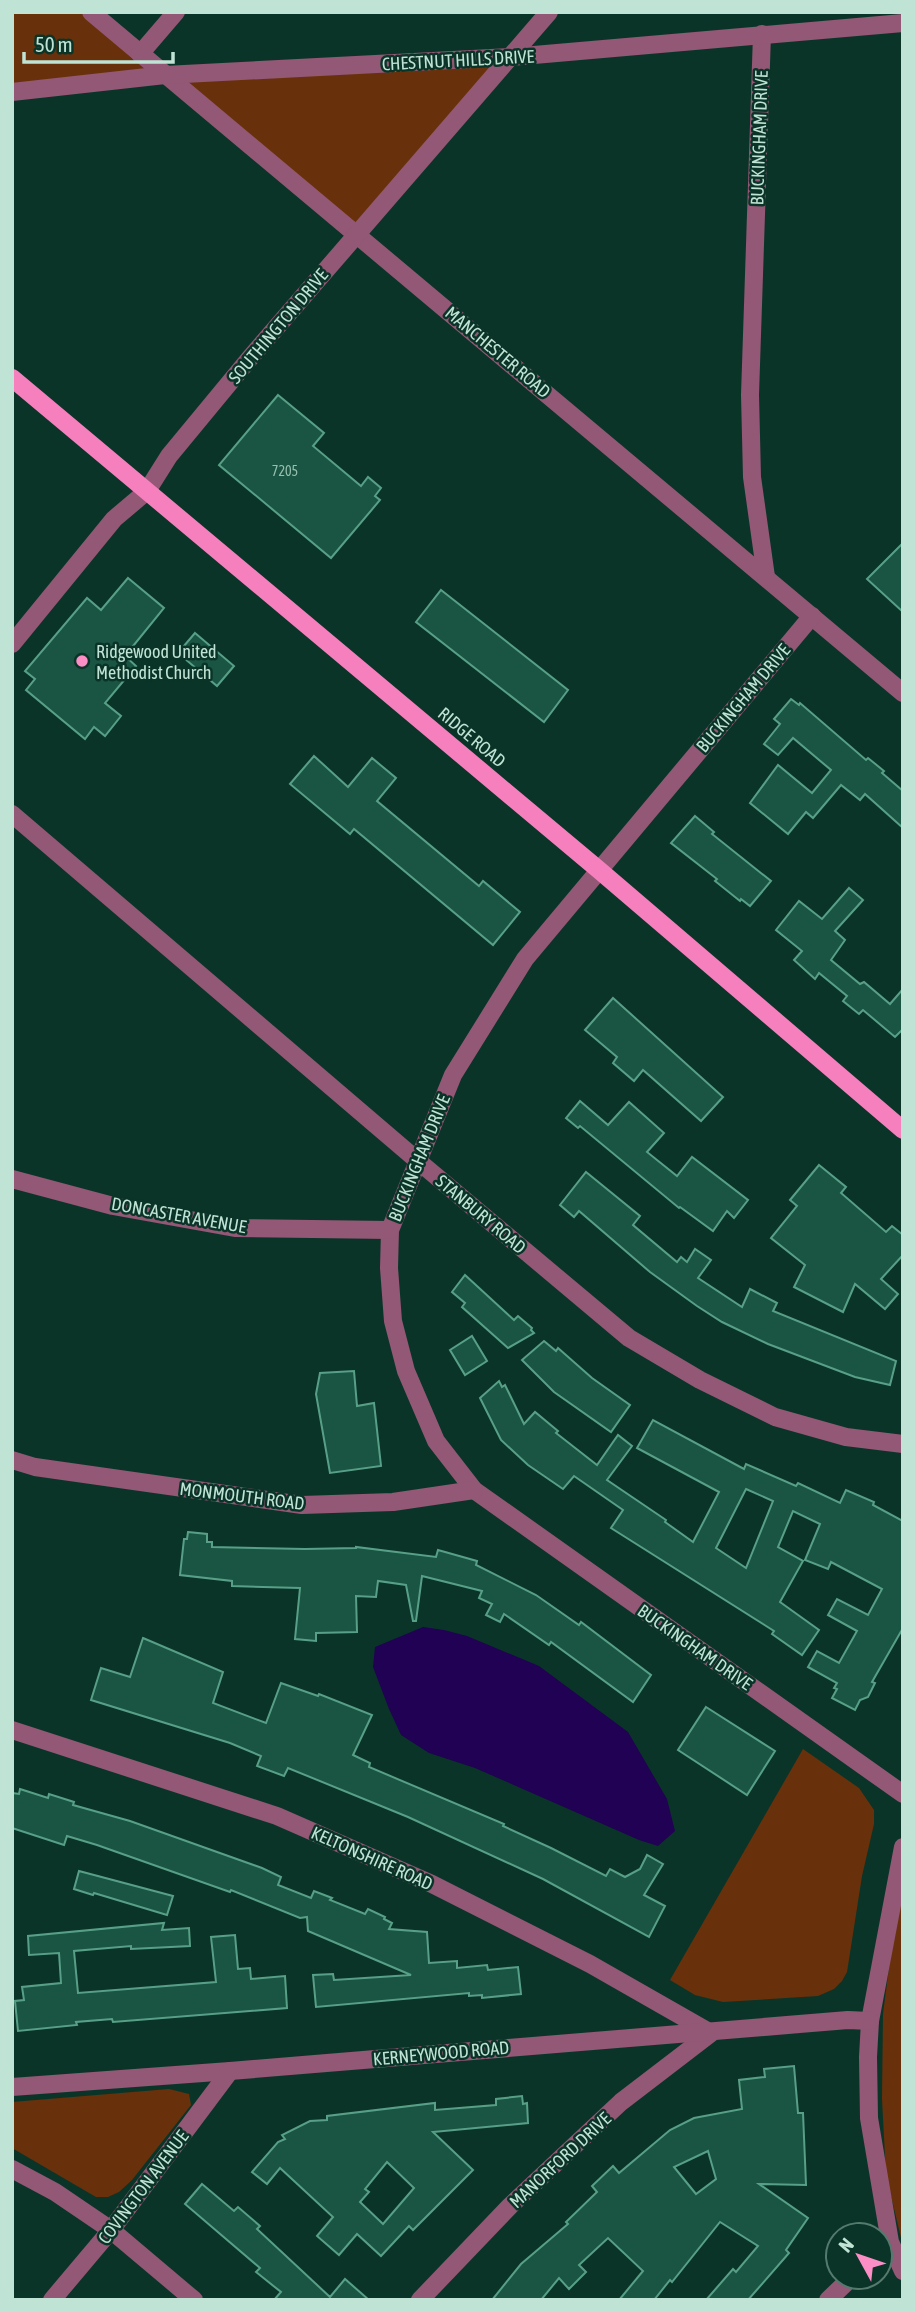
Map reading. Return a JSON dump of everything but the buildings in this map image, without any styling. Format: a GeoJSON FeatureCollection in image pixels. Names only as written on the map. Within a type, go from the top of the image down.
{"type":"FeatureCollection","features":[{"type":"Feature","properties":{"kind":"main road","name":"RIDGE ROAD"},"geometry":{"type":"LineString","coordinates":[[12,378],[599,870],[903,1130]]}},
{"type":"Feature","properties":{"kind":"street","name":"MANCHESTER ROAD"},"geometry":{"type":"LineString","coordinates":[[91,12],[903,693]]}},
{"type":"Feature","properties":{"kind":"street"},"geometry":{"type":"LineString","coordinates":[[140,54],[176,12]]}},
{"type":"Feature","properties":{"kind":"street","name":"SOUTHINGTON DRIVE"},"geometry":{"type":"LineString","coordinates":[[12,644],[114,519],[147,491],[169,456],[356,233],[549,12]]}},
{"type":"Feature","properties":{"kind":"street","name":"CHESTNUT HILLS DRIVE"},"geometry":{"type":"LineString","coordinates":[[12,92],[165,75],[511,57],[903,23]]}},
{"type":"Feature","properties":{"kind":"street","name":"BUCKINGHAM DRIVE"},"geometry":{"type":"LineString","coordinates":[[762,34],[750,395],[752,477],[766,577]]}},
{"type":"Feature","properties":{"kind":"street","name":"BUCKINGHAM DRIVE"},"geometry":{"type":"LineString","coordinates":[[812,616],[518,970],[453,1075],[390,1230],[389,1268],[393,1321],[406,1371],[436,1441],[474,1490],[903,1794]]}},
{"type":"Feature","properties":{"kind":"street","name":"STANBURY ROAD"},"geometry":{"type":"LineString","coordinates":[[12,814],[629,1339],[700,1380],[775,1417],[846,1437],[903,1444]]}},
{"type":"Feature","properties":{"kind":"street","name":"DONCASTER AVENUE"},"geometry":{"type":"LineString","coordinates":[[12,1179],[113,1206],[235,1228],[390,1230]]}},
{"type":"Feature","properties":{"kind":"street","name":"MONMOUTH ROAD"},"geometry":{"type":"LineString","coordinates":[[12,1460],[35,1467],[302,1506],[393,1502],[474,1490]]}},
{"type":"Feature","properties":{"kind":"street","name":"KELTONSHIRE ROAD"},"geometry":{"type":"LineString","coordinates":[[12,1731],[278,1816],[432,1884],[590,1964],[711,2033]]}},
{"type":"Feature","properties":{"kind":"street"},"geometry":{"type":"LineString","coordinates":[[882,2221],[869,2118],[870,2021],[903,1847]]}},
{"type":"Feature","properties":{"kind":"street","name":"KERNEYWOOD ROAD"},"geometry":{"type":"LineString","coordinates":[[12,2087],[848,2020],[870,2021]]}},
{"type":"Feature","properties":{"kind":"street","name":"MANORFORD DRIVE"},"geometry":{"type":"LineString","coordinates":[[420,2300],[510,2206],[621,2102],[711,2033]]}},
{"type":"Feature","properties":{"kind":"street","name":"COVINGTON AVENUE"},"geometry":{"type":"LineString","coordinates":[[52,2300],[111,2230],[230,2071]]}},
{"type":"Feature","properties":{"kind":"street"},"geometry":{"type":"LineString","coordinates":[[12,2169],[55,2192],[111,2230],[194,2300]]}},
{"type":"Feature","properties":{"kind":"shaded area"},"geometry":{"type":"Polygon","coordinates":[[[12,12],[91,12],[165,75],[12,92],[12,12]]]}},
{"type":"Feature","properties":{"kind":"shaded area"},"geometry":{"type":"Polygon","coordinates":[[[511,57],[356,233],[165,75],[511,57]]]}},
{"type":"Feature","properties":{"kind":"shaded area"},"geometry":{"type":"Polygon","coordinates":[[[423,1627],[467,1636],[539,1666],[628,1732],[667,1799],[675,1831],[658,1846],[639,1840],[475,1768],[429,1753],[401,1735],[373,1667],[375,1647],[423,1627]]]}},
{"type":"Feature","properties":{"kind":"shaded area"},"geometry":{"type":"Polygon","coordinates":[[[803,1749],[859,1788],[874,1810],[874,1824],[862,1876],[847,1972],[834,1989],[818,1996],[723,2002],[695,1995],[670,1980],[803,1749]]]}},
{"type":"Feature","properties":{"kind":"shaded area"},"geometry":{"type":"Polygon","coordinates":[[[903,1893],[903,2246],[886,2175],[882,2099],[883,2014],[891,1952],[903,1893]]]}},
{"type":"Feature","properties":{"kind":"shaded area"},"geometry":{"type":"Polygon","coordinates":[[[169,2089],[189,2094],[191,2105],[132,2180],[119,2192],[108,2197],[96,2197],[12,2148],[12,2102],[169,2089]]]}},
{"type":"Feature","properties":{"kind":"place","name":"Ridgewood United Methodist Church"},"geometry":{"type":"Point","coordinates":[82,661]}}]}
